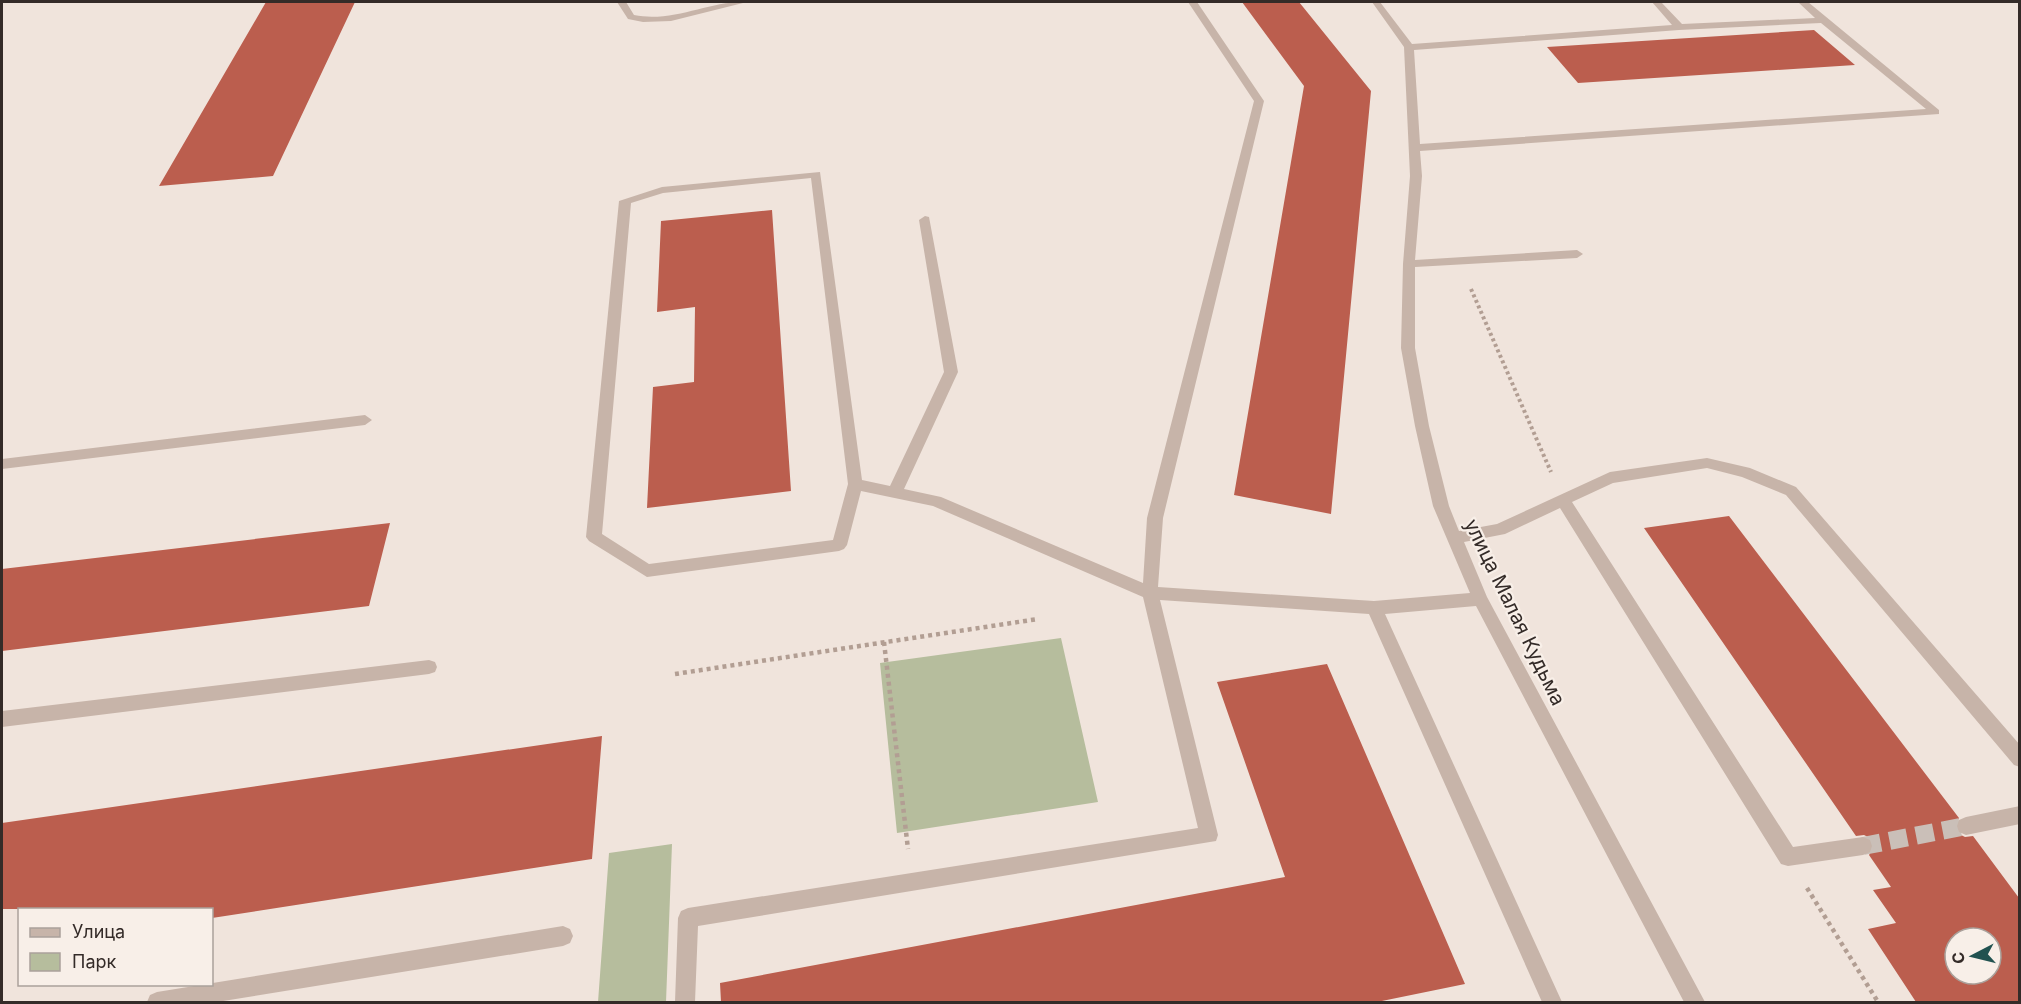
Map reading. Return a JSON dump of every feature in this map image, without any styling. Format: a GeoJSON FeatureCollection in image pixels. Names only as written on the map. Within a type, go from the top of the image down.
{"type":"FeatureCollection","features":[{"type":"Feature","properties":{"kind":"street"},"geometry":{"type":"LineString","coordinates":[[621,2],[631,17],[639,20],[668,18],[742,2]]}},
{"type":"Feature","properties":{"kind":"street"},"geometry":{"type":"LineString","coordinates":[[685,1002],[687,918],[1209,836],[1150,593],[1155,518],[1259,101],[1193,2]]}},
{"type":"Feature","properties":{"kind":"street"},"geometry":{"type":"LineString","coordinates":[[1376,2],[1409,47],[1679,27],[1823,20]]}},
{"type":"Feature","properties":{"kind":"street"},"geometry":{"type":"LineString","coordinates":[[1656,2],[1679,27]]}},
{"type":"Feature","properties":{"kind":"street"},"geometry":{"type":"LineString","coordinates":[[1414,148],[1935,112],[1803,2]]}},
{"type":"Feature","properties":{"kind":"street","name":"улица Малая Кудьма"},"geometry":{"type":"LineString","coordinates":[[1409,47],[1416,176],[1409,264],[1408,348],[1422,426],[1441,506],[1480,599],[1695,1002]]}},
{"type":"Feature","properties":{"kind":"street"},"geometry":{"type":"LineString","coordinates":[[816,174],[855,484],[839,545],[647,571],[594,537],[625,201],[662,190],[816,174]]}},
{"type":"Feature","properties":{"kind":"street"},"geometry":{"type":"LineString","coordinates":[[895,492],[951,372],[925,220]]}},
{"type":"Feature","properties":{"kind":"street"},"geometry":{"type":"LineString","coordinates":[[1409,264],[1459,263],[1577,254]]}},
{"type":"Feature","properties":{"kind":"street"},"geometry":{"type":"LineString","coordinates":[[2,464],[365,420]]}},
{"type":"Feature","properties":{"kind":"street"},"geometry":{"type":"LineString","coordinates":[[1453,538],[1500,530],[1610,478],[1707,463],[1745,472],[1791,491],[2019,759]]}},
{"type":"Feature","properties":{"kind":"street"},"geometry":{"type":"LineString","coordinates":[[855,484],[936,501],[1150,593],[1374,608],[1480,599]]}},
{"type":"Feature","properties":{"kind":"street"},"geometry":{"type":"LineString","coordinates":[[1563,500],[1788,857],[1863,846]]}},
{"type":"Feature","properties":{"kind":"street"},"geometry":{"type":"LineString","coordinates":[[1374,608],[1552,1002]]}},
{"type":"Feature","properties":{"kind":"street"},"geometry":{"type":"LineString","coordinates":[[2,719],[429,667]]}},
{"type":"Feature","properties":{"kind":"street"},"geometry":{"type":"LineString","coordinates":[[1966,826],[2019,815]]}},
{"type":"Feature","properties":{"kind":"street"},"geometry":{"type":"LineString","coordinates":[[157,1002],[563,936]]}},
{"type":"Feature","properties":{"kind":"path"},"geometry":{"type":"LineString","coordinates":[[1459,263],[1563,500]]}},
{"type":"Feature","properties":{"kind":"path"},"geometry":{"type":"LineString","coordinates":[[675,674],[1038,619]]}},
{"type":"Feature","properties":{"kind":"path"},"geometry":{"type":"LineString","coordinates":[[884,642],[912,883]]}},
{"type":"Feature","properties":{"kind":"path"},"geometry":{"type":"LineString","coordinates":[[1788,857],[1878,1002]]}},
{"type":"Feature","properties":{"kind":"green space"},"geometry":{"type":"Polygon","coordinates":[[[1061,638],[1098,802],[897,833],[880,663],[1061,638]]]}},
{"type":"Feature","properties":{"kind":"green space"},"geometry":{"type":"Polygon","coordinates":[[[672,844],[666,1002],[598,1002],[609,853],[672,844]]]}},
{"type":"Feature","properties":{"kind":"building"},"geometry":{"type":"Polygon","coordinates":[[[266,2],[355,2],[273,176],[159,186],[266,2]]]}},
{"type":"Feature","properties":{"kind":"building"},"geometry":{"type":"Polygon","coordinates":[[[1242,2],[1299,2],[1371,91],[1331,514],[1234,495],[1304,86],[1242,2]]]}},
{"type":"Feature","properties":{"kind":"building"},"geometry":{"type":"Polygon","coordinates":[[[1814,30],[1855,65],[1578,83],[1547,47],[1814,30]]]}},
{"type":"Feature","properties":{"kind":"building"},"geometry":{"type":"Polygon","coordinates":[[[772,210],[791,491],[647,508],[653,387],[694,382],[695,307],[657,312],[661,221],[772,210]]]}},
{"type":"Feature","properties":{"kind":"building"},"geometry":{"type":"Polygon","coordinates":[[[1729,516],[1959,818],[1955,825],[1957,833],[1965,837],[1973,836],[2019,898],[2019,1002],[1916,1002],[1868,929],[1896,923],[1873,890],[1891,887],[1869,855],[1874,847],[1872,839],[1864,835],[1856,836],[1644,528],[1729,516]]]}},
{"type":"Feature","properties":{"kind":"building"},"geometry":{"type":"Polygon","coordinates":[[[390,523],[369,606],[2,651],[2,569],[390,523]]]}},
{"type":"Feature","properties":{"kind":"building"},"geometry":{"type":"Polygon","coordinates":[[[1327,664],[1465,984],[1377,1002],[721,1002],[720,983],[1285,877],[1217,682],[1327,664]]]}},
{"type":"Feature","properties":{"kind":"building"},"geometry":{"type":"Polygon","coordinates":[[[602,736],[592,859],[213,918],[213,908],[2,909],[2,823],[602,736]]]}},
{"type":"Feature","properties":{"kind":"tunnel"},"geometry":{"type":"LineString","coordinates":[[1863,846],[1966,826]]}}]}
